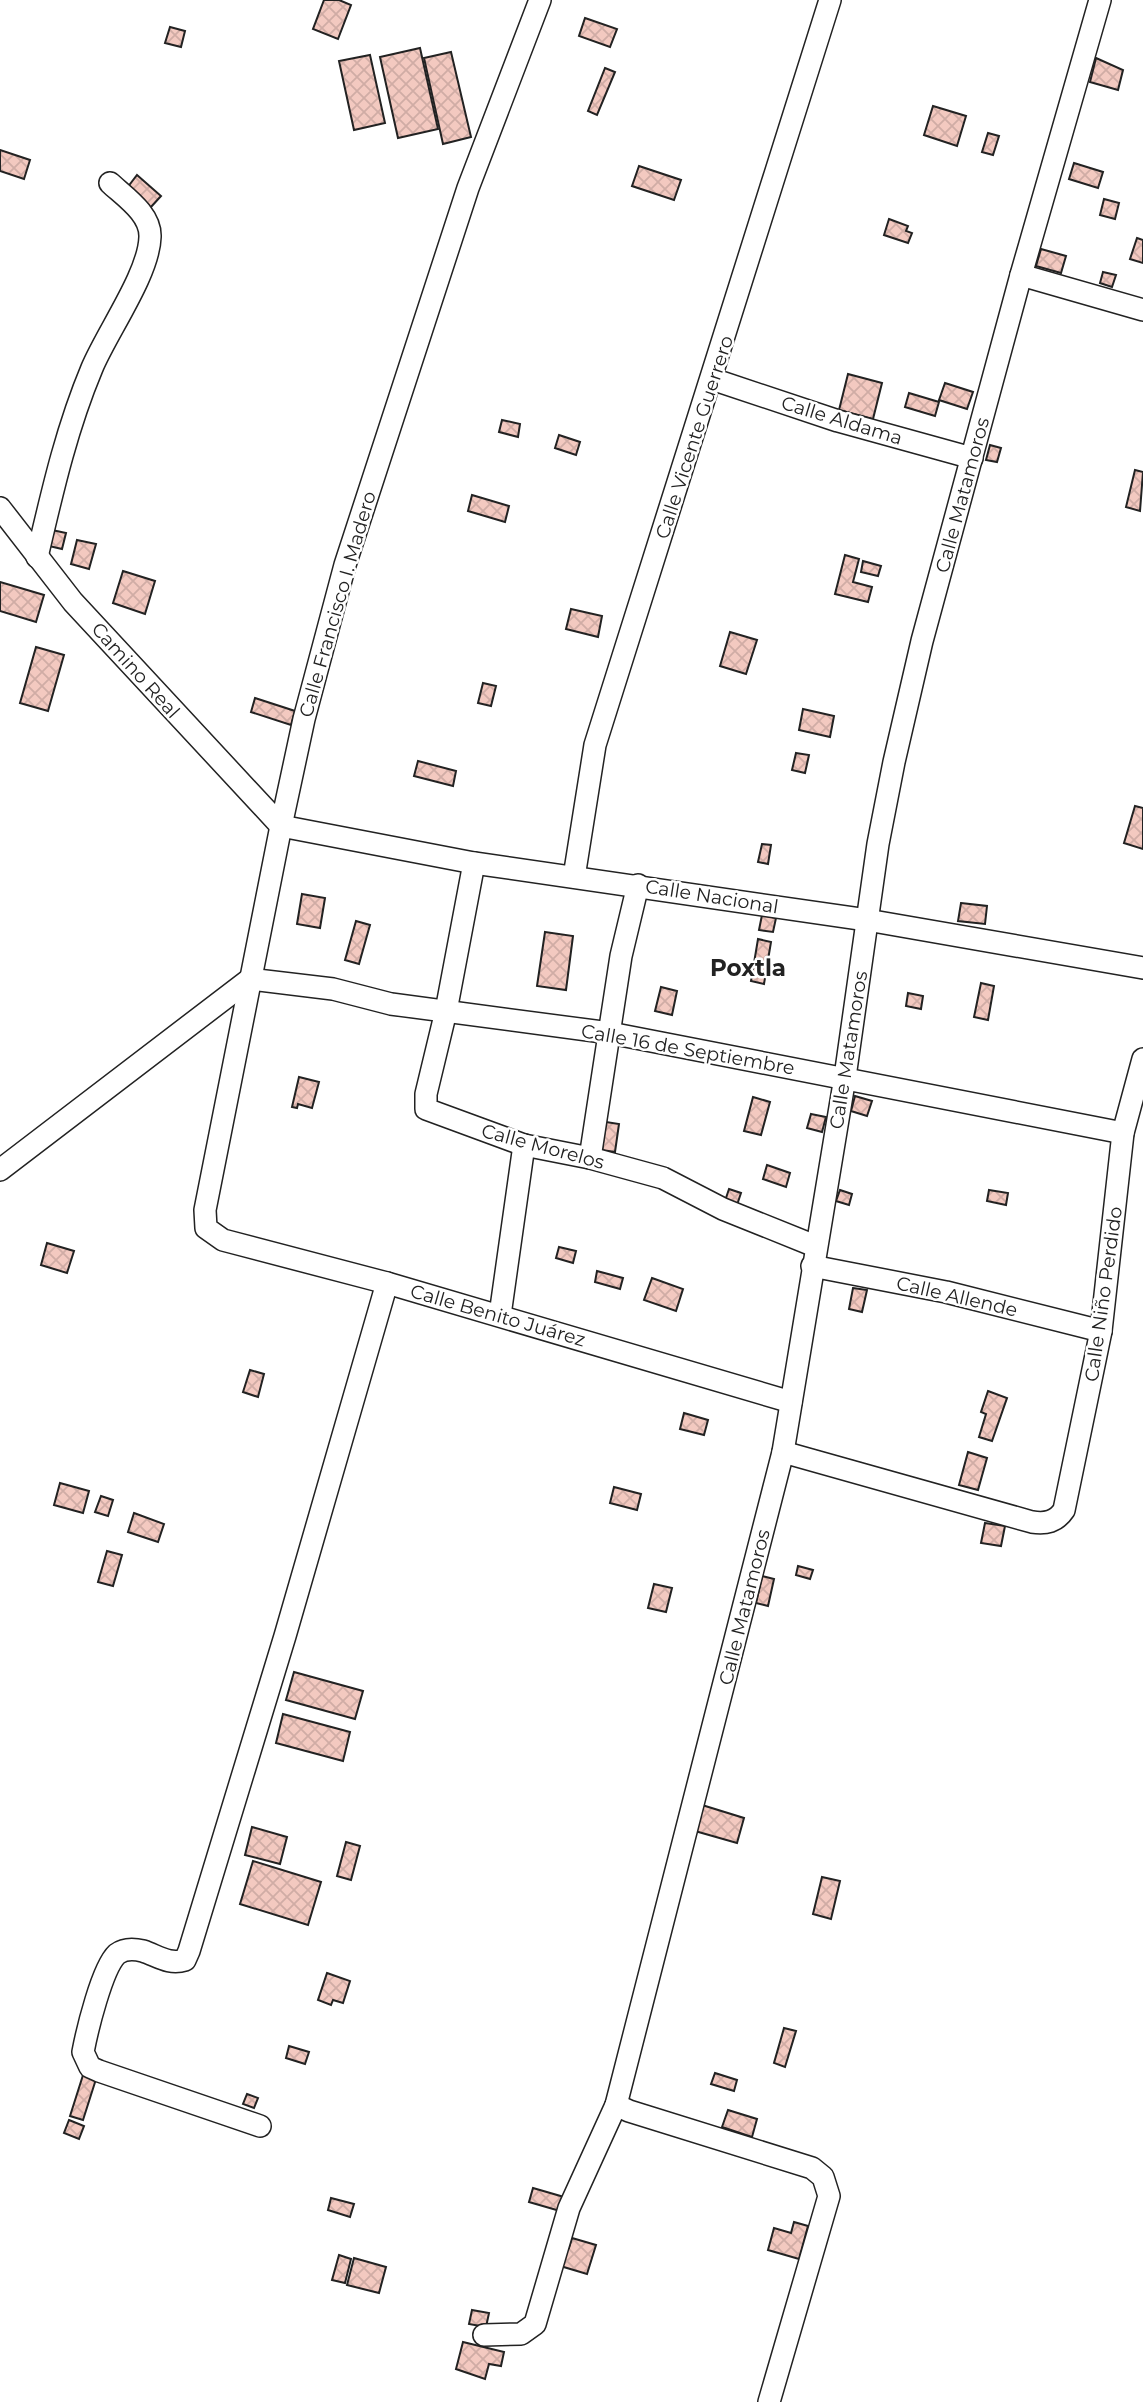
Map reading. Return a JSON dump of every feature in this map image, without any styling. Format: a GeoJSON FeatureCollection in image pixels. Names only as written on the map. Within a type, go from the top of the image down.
{"type":"FeatureCollection","features":[{"type":"Feature","properties":{"kind":"street","name":"Calle Francisco I. Madero"},"geometry":{"type":"LineString","coordinates":[[206,1228],[205,1210],[281,826],[304,719],[345,565],[468,188],[540,0]]}},
{"type":"Feature","properties":{"kind":"street","name":"Calle Vicente Guerrero"},"geometry":{"type":"LineString","coordinates":[[574,877],[595,745],[830,0]]}},
{"type":"Feature","properties":{"kind":"street","name":"Calle Matamoros"},"geometry":{"type":"LineString","coordinates":[[484,2335],[522,2334],[535,2324],[569,2208],[616,2105],[783,1452],[894,762],[922,641],[1021,275],[1100,0]]}},
{"type":"Feature","properties":{"kind":"street"},"geometry":{"type":"LineString","coordinates":[[37,557],[64,440],[93,366],[142,268],[150,236],[144,215],[110,183]]}},
{"type":"Feature","properties":{"kind":"street"},"geometry":{"type":"LineString","coordinates":[[1021,275],[1143,310]]}},
{"type":"Feature","properties":{"kind":"street","name":"Calle Aldama"},"geometry":{"type":"LineString","coordinates":[[712,379],[838,421],[972,458]]}},
{"type":"Feature","properties":{"kind":"street","name":"Camino Real"},"geometry":{"type":"LineString","coordinates":[[0,508],[37,557],[145,681],[281,826]]}},
{"type":"Feature","properties":{"kind":"street","name":"Calle Nacional"},"geometry":{"type":"LineString","coordinates":[[281,826],[474,863],[867,920],[1143,968]]}},
{"type":"Feature","properties":{"kind":"street","name":"Calle Morelos"},"geometry":{"type":"LineString","coordinates":[[474,863],[446,1011],[426,1094],[426,1110],[524,1145],[590,1158],[663,1178],[814,1256]]}},
{"type":"Feature","properties":{"kind":"street"},"geometry":{"type":"LineString","coordinates":[[590,1158],[621,956],[638,885]]}},
{"type":"Feature","properties":{"kind":"street"},"geometry":{"type":"LineString","coordinates":[[0,1170],[250,979]]}},
{"type":"Feature","properties":{"kind":"street","name":"Calle 16 de Septiembre"},"geometry":{"type":"LineString","coordinates":[[250,979],[333,989],[391,1004],[610,1033],[1123,1133]]}},
{"type":"Feature","properties":{"kind":"street","name":"Calle Niño Perdido"},"geometry":{"type":"LineString","coordinates":[[783,1452],[1032,1522],[1050,1522],[1059,1518],[1064,1510],[1101,1331],[1123,1133],[1143,1059]]}},
{"type":"Feature","properties":{"kind":"street"},"geometry":{"type":"LineString","coordinates":[[500,1315],[524,1145]]}},
{"type":"Feature","properties":{"kind":"street","name":"Calle Benito Juárez"},"geometry":{"type":"LineString","coordinates":[[206,1228],[223,1240],[500,1315],[791,1402]]}},
{"type":"Feature","properties":{"kind":"street","name":"Calle Allende"},"geometry":{"type":"LineString","coordinates":[[814,1256],[1101,1331]]}},
{"type":"Feature","properties":{"kind":"street"},"geometry":{"type":"LineString","coordinates":[[260,2126],[99,2071],[90,2067],[82,2052],[108,1968],[117,1954],[128,1949],[142,1951],[177,1963],[185,1960],[189,1951],[285,1636],[387,1283]]}},
{"type":"Feature","properties":{"kind":"street"},"geometry":{"type":"LineString","coordinates":[[616,2105],[812,2168],[823,2177],[829,2196],[822,2227],[769,2402]]}},
{"type":"Feature","properties":{"kind":"building"},"geometry":{"type":"Polygon","coordinates":[[[324,0],[339,0],[351,5],[338,39],[313,29],[324,0]]]}},
{"type":"Feature","properties":{"kind":"building"},"geometry":{"type":"Polygon","coordinates":[[[585,18],[617,29],[610,47],[579,36],[585,18]]]}},
{"type":"Feature","properties":{"kind":"building"},"geometry":{"type":"Polygon","coordinates":[[[170,27],[185,31],[181,47],[165,43],[170,27]]]}},
{"type":"Feature","properties":{"kind":"building"},"geometry":{"type":"Polygon","coordinates":[[[420,48],[438,129],[398,138],[380,57],[420,48]]]}},
{"type":"Feature","properties":{"kind":"building"},"geometry":{"type":"Polygon","coordinates":[[[451,52],[471,137],[443,144],[424,58],[451,52]]]}},
{"type":"Feature","properties":{"kind":"building"},"geometry":{"type":"Polygon","coordinates":[[[370,55],[385,123],[354,130],[339,61],[370,55]]]}},
{"type":"Feature","properties":{"kind":"building"},"geometry":{"type":"Polygon","coordinates":[[[1096,58],[1123,70],[1118,90],[1090,82],[1096,58]]]}},
{"type":"Feature","properties":{"kind":"building"},"geometry":{"type":"Polygon","coordinates":[[[605,68],[615,72],[597,115],[588,111],[605,68]]]}},
{"type":"Feature","properties":{"kind":"building"},"geometry":{"type":"Polygon","coordinates":[[[933,106],[966,116],[957,146],[924,135],[933,106]]]}},
{"type":"Feature","properties":{"kind":"building"},"geometry":{"type":"Polygon","coordinates":[[[988,133],[999,136],[993,155],[982,152],[988,133]]]}},
{"type":"Feature","properties":{"kind":"building"},"geometry":{"type":"Polygon","coordinates":[[[0,150],[30,160],[24,179],[0,171],[0,150]]]}},
{"type":"Feature","properties":{"kind":"building"},"geometry":{"type":"Polygon","coordinates":[[[1074,163],[1103,172],[1098,188],[1069,179],[1074,163]]]}},
{"type":"Feature","properties":{"kind":"building"},"geometry":{"type":"Polygon","coordinates":[[[639,166],[681,180],[674,200],[632,186],[639,166]]]}},
{"type":"Feature","properties":{"kind":"building"},"geometry":{"type":"Polygon","coordinates":[[[137,175],[161,196],[150,208],[127,188],[137,175]]]}},
{"type":"Feature","properties":{"kind":"building"},"geometry":{"type":"Polygon","coordinates":[[[1104,199],[1119,203],[1115,219],[1100,215],[1104,199]]]}},
{"type":"Feature","properties":{"kind":"building"},"geometry":{"type":"Polygon","coordinates":[[[889,219],[908,226],[906,231],[912,233],[908,243],[884,235],[889,219]]]}},
{"type":"Feature","properties":{"kind":"building"},"geometry":{"type":"Polygon","coordinates":[[[1137,238],[1143,240],[1143,263],[1130,259],[1137,238]]]}},
{"type":"Feature","properties":{"kind":"building"},"geometry":{"type":"Polygon","coordinates":[[[1041,249],[1066,256],[1061,273],[1036,266],[1041,249]]]}},
{"type":"Feature","properties":{"kind":"building"},"geometry":{"type":"Polygon","coordinates":[[[1103,272],[1116,275],[1112,287],[1100,283],[1103,272]]]}},
{"type":"Feature","properties":{"kind":"building"},"geometry":{"type":"Polygon","coordinates":[[[848,374],[882,383],[873,419],[839,410],[848,374]]]}},
{"type":"Feature","properties":{"kind":"building"},"geometry":{"type":"Polygon","coordinates":[[[945,383],[973,392],[967,409],[939,400],[945,383]]]}},
{"type":"Feature","properties":{"kind":"building"},"geometry":{"type":"Polygon","coordinates":[[[909,393],[939,402],[935,416],[905,407],[909,393]]]}},
{"type":"Feature","properties":{"kind":"building"},"geometry":{"type":"Polygon","coordinates":[[[502,420],[520,424],[518,437],[499,432],[502,420]]]}},
{"type":"Feature","properties":{"kind":"building"},"geometry":{"type":"Polygon","coordinates":[[[559,435],[580,442],[576,455],[555,448],[559,435]]]}},
{"type":"Feature","properties":{"kind":"building"},"geometry":{"type":"Polygon","coordinates":[[[990,445],[1001,448],[997,462],[986,460],[990,445]]]}},
{"type":"Feature","properties":{"kind":"building"},"geometry":{"type":"Polygon","coordinates":[[[1135,470],[1143,472],[1140,511],[1126,507],[1135,470]]]}},
{"type":"Feature","properties":{"kind":"building"},"geometry":{"type":"Polygon","coordinates":[[[472,495],[509,506],[505,522],[468,511],[472,495]]]}},
{"type":"Feature","properties":{"kind":"building"},"geometry":{"type":"Polygon","coordinates":[[[52,530],[66,533],[62,549],[49,546],[52,530]]]}},
{"type":"Feature","properties":{"kind":"building"},"geometry":{"type":"Polygon","coordinates":[[[77,540],[96,544],[89,569],[71,564],[77,540]]]}},
{"type":"Feature","properties":{"kind":"building"},"geometry":{"type":"Polygon","coordinates":[[[845,555],[859,559],[853,582],[872,587],[868,602],[835,594],[845,555]]]}},
{"type":"Feature","properties":{"kind":"building"},"geometry":{"type":"Polygon","coordinates":[[[863,561],[881,566],[878,576],[861,572],[863,561]]]}},
{"type":"Feature","properties":{"kind":"building"},"geometry":{"type":"Polygon","coordinates":[[[123,571],[155,581],[145,614],[113,603],[123,571]]]}},
{"type":"Feature","properties":{"kind":"building"},"geometry":{"type":"Polygon","coordinates":[[[0,582],[44,595],[36,622],[0,611],[0,582]]]}},
{"type":"Feature","properties":{"kind":"building"},"geometry":{"type":"Polygon","coordinates":[[[571,609],[602,616],[598,637],[566,629],[571,609]]]}},
{"type":"Feature","properties":{"kind":"building"},"geometry":{"type":"Polygon","coordinates":[[[730,632],[757,640],[746,674],[720,666],[730,632]]]}},
{"type":"Feature","properties":{"kind":"building"},"geometry":{"type":"Polygon","coordinates":[[[36,647],[64,655],[48,711],[20,703],[36,647]]]}},
{"type":"Feature","properties":{"kind":"building"},"geometry":{"type":"Polygon","coordinates":[[[483,683],[496,686],[491,706],[478,703],[483,683]]]}},
{"type":"Feature","properties":{"kind":"building"},"geometry":{"type":"Polygon","coordinates":[[[255,698],[295,711],[291,725],[251,712],[255,698]]]}},
{"type":"Feature","properties":{"kind":"building"},"geometry":{"type":"Polygon","coordinates":[[[803,709],[834,716],[830,737],[799,730],[803,709]]]}},
{"type":"Feature","properties":{"kind":"building"},"geometry":{"type":"Polygon","coordinates":[[[796,753],[809,755],[805,773],[792,770],[796,753]]]}},
{"type":"Feature","properties":{"kind":"building"},"geometry":{"type":"Polygon","coordinates":[[[418,761],[456,771],[453,786],[414,776],[418,761]]]}},
{"type":"Feature","properties":{"kind":"building"},"geometry":{"type":"Polygon","coordinates":[[[1135,806],[1143,808],[1143,849],[1124,843],[1135,806]]]}},
{"type":"Feature","properties":{"kind":"building"},"geometry":{"type":"Polygon","coordinates":[[[762,844],[771,845],[768,864],[758,862],[762,844]]]}},
{"type":"Feature","properties":{"kind":"building"},"geometry":{"type":"Polygon","coordinates":[[[302,894],[325,898],[320,928],[297,924],[302,894]]]}},
{"type":"Feature","properties":{"kind":"building"},"geometry":{"type":"Polygon","coordinates":[[[961,903],[987,906],[985,924],[958,921],[961,903]]]}},
{"type":"Feature","properties":{"kind":"building"},"geometry":{"type":"Polygon","coordinates":[[[762,915],[776,918],[773,932],[759,930],[762,915]]]}},
{"type":"Feature","properties":{"kind":"building"},"geometry":{"type":"Polygon","coordinates":[[[356,921],[370,925],[359,964],[345,960],[356,921]]]}},
{"type":"Feature","properties":{"kind":"building"},"geometry":{"type":"Polygon","coordinates":[[[545,932],[573,936],[566,990],[537,986],[545,932]]]}},
{"type":"Feature","properties":{"kind":"building"},"geometry":{"type":"Polygon","coordinates":[[[758,939],[771,942],[764,984],[751,981],[758,939]]]}},
{"type":"Feature","properties":{"kind":"building"},"geometry":{"type":"Polygon","coordinates":[[[981,983],[994,986],[988,1020],[974,1017],[981,983]]]}},
{"type":"Feature","properties":{"kind":"building"},"geometry":{"type":"Polygon","coordinates":[[[661,987],[677,991],[672,1015],[655,1011],[661,987]]]}},
{"type":"Feature","properties":{"kind":"building"},"geometry":{"type":"Polygon","coordinates":[[[908,993],[923,996],[921,1009],[906,1006],[908,993]]]}},
{"type":"Feature","properties":{"kind":"building"},"geometry":{"type":"Polygon","coordinates":[[[299,1077],[319,1082],[312,1108],[298,1104],[297,1108],[292,1107],[299,1077]]]}},
{"type":"Feature","properties":{"kind":"building"},"geometry":{"type":"Polygon","coordinates":[[[855,1096],[872,1101],[867,1116],[851,1111],[855,1096]]]}},
{"type":"Feature","properties":{"kind":"building"},"geometry":{"type":"Polygon","coordinates":[[[753,1097],[770,1102],[761,1135],[744,1131],[753,1097]]]}},
{"type":"Feature","properties":{"kind":"building"},"geometry":{"type":"Polygon","coordinates":[[[811,1114],[826,1117],[822,1132],[807,1128],[811,1114]]]}},
{"type":"Feature","properties":{"kind":"building"},"geometry":{"type":"Polygon","coordinates":[[[606,1122],[619,1124],[615,1152],[602,1150],[606,1122]]]}},
{"type":"Feature","properties":{"kind":"building"},"geometry":{"type":"Polygon","coordinates":[[[767,1165],[790,1173],[786,1187],[763,1179],[767,1165]]]}},
{"type":"Feature","properties":{"kind":"building"},"geometry":{"type":"Polygon","coordinates":[[[729,1189],[741,1193],[737,1205],[725,1201],[729,1189]]]}},
{"type":"Feature","properties":{"kind":"building"},"geometry":{"type":"Polygon","coordinates":[[[840,1190],[852,1194],[849,1205],[836,1201],[840,1190]]]}},
{"type":"Feature","properties":{"kind":"building"},"geometry":{"type":"Polygon","coordinates":[[[989,1190],[1008,1193],[1006,1205],[987,1201],[989,1190]]]}},
{"type":"Feature","properties":{"kind":"building"},"geometry":{"type":"Polygon","coordinates":[[[47,1243],[74,1251],[67,1273],[41,1265],[47,1243]]]}},
{"type":"Feature","properties":{"kind":"building"},"geometry":{"type":"Polygon","coordinates":[[[559,1247],[576,1251],[573,1263],[556,1258],[559,1247]]]}},
{"type":"Feature","properties":{"kind":"building"},"geometry":{"type":"Polygon","coordinates":[[[597,1271],[623,1278],[620,1289],[595,1282],[597,1271]]]}},
{"type":"Feature","properties":{"kind":"building"},"geometry":{"type":"Polygon","coordinates":[[[652,1278],[683,1289],[676,1311],[644,1300],[652,1278]]]}},
{"type":"Feature","properties":{"kind":"building"},"geometry":{"type":"Polygon","coordinates":[[[853,1288],[867,1290],[862,1312],[849,1309],[853,1288]]]}},
{"type":"Feature","properties":{"kind":"building"},"geometry":{"type":"Polygon","coordinates":[[[250,1370],[264,1374],[258,1397],[243,1392],[250,1370]]]}},
{"type":"Feature","properties":{"kind":"building"},"geometry":{"type":"Polygon","coordinates":[[[988,1391],[1007,1398],[992,1441],[979,1437],[986,1414],[981,1412],[988,1391]]]}},
{"type":"Feature","properties":{"kind":"building"},"geometry":{"type":"Polygon","coordinates":[[[684,1413],[708,1420],[704,1435],[680,1429],[684,1413]]]}},
{"type":"Feature","properties":{"kind":"building"},"geometry":{"type":"Polygon","coordinates":[[[968,1452],[987,1458],[978,1490],[959,1485],[968,1452]]]}},
{"type":"Feature","properties":{"kind":"building"},"geometry":{"type":"Polygon","coordinates":[[[60,1483],[89,1491],[83,1513],[54,1505],[60,1483]]]}},
{"type":"Feature","properties":{"kind":"building"},"geometry":{"type":"Polygon","coordinates":[[[614,1487],[641,1494],[637,1510],[610,1503],[614,1487]]]}},
{"type":"Feature","properties":{"kind":"building"},"geometry":{"type":"Polygon","coordinates":[[[101,1496],[113,1500],[108,1516],[95,1512],[101,1496]]]}},
{"type":"Feature","properties":{"kind":"building"},"geometry":{"type":"Polygon","coordinates":[[[134,1513],[164,1524],[158,1542],[128,1532],[134,1513]]]}},
{"type":"Feature","properties":{"kind":"building"},"geometry":{"type":"Polygon","coordinates":[[[985,1523],[1005,1526],[1001,1546],[981,1543],[985,1523]]]}},
{"type":"Feature","properties":{"kind":"building"},"geometry":{"type":"Polygon","coordinates":[[[107,1551],[122,1555],[113,1586],[98,1582],[107,1551]]]}},
{"type":"Feature","properties":{"kind":"building"},"geometry":{"type":"Polygon","coordinates":[[[798,1566],[813,1570],[810,1579],[796,1575],[798,1566]]]}},
{"type":"Feature","properties":{"kind":"building"},"geometry":{"type":"Polygon","coordinates":[[[762,1576],[774,1579],[768,1606],[756,1603],[762,1576]]]}},
{"type":"Feature","properties":{"kind":"building"},"geometry":{"type":"Polygon","coordinates":[[[654,1584],[672,1588],[666,1612],[648,1608],[654,1584]]]}},
{"type":"Feature","properties":{"kind":"building"},"geometry":{"type":"Polygon","coordinates":[[[294,1672],[363,1691],[355,1719],[286,1700],[294,1672]]]}},
{"type":"Feature","properties":{"kind":"building"},"geometry":{"type":"Polygon","coordinates":[[[283,1714],[350,1732],[343,1761],[276,1743],[283,1714]]]}},
{"type":"Feature","properties":{"kind":"building"},"geometry":{"type":"Polygon","coordinates":[[[702,1805],[744,1818],[737,1843],[695,1831],[702,1805]]]}},
{"type":"Feature","properties":{"kind":"building"},"geometry":{"type":"Polygon","coordinates":[[[252,1827],[287,1837],[280,1864],[245,1855],[252,1827]]]}},
{"type":"Feature","properties":{"kind":"building"},"geometry":{"type":"Polygon","coordinates":[[[346,1842],[360,1846],[351,1880],[337,1876],[346,1842]]]}},
{"type":"Feature","properties":{"kind":"building"},"geometry":{"type":"Polygon","coordinates":[[[253,1861],[321,1882],[308,1925],[240,1904],[253,1861]]]}},
{"type":"Feature","properties":{"kind":"building"},"geometry":{"type":"Polygon","coordinates":[[[822,1877],[840,1881],[831,1919],[813,1914],[822,1877]]]}},
{"type":"Feature","properties":{"kind":"building"},"geometry":{"type":"Polygon","coordinates":[[[327,1973],[350,1981],[343,2003],[333,2000],[331,2005],[318,2000],[327,1973]]]}},
{"type":"Feature","properties":{"kind":"building"},"geometry":{"type":"Polygon","coordinates":[[[784,2028],[796,2031],[785,2067],[774,2063],[784,2028]]]}},
{"type":"Feature","properties":{"kind":"building"},"geometry":{"type":"Polygon","coordinates":[[[289,2046],[309,2052],[305,2064],[286,2058],[289,2046]]]}},
{"type":"Feature","properties":{"kind":"building"},"geometry":{"type":"Polygon","coordinates":[[[84,2072],[97,2076],[83,2120],[70,2116],[84,2072]]]}},
{"type":"Feature","properties":{"kind":"building"},"geometry":{"type":"Polygon","coordinates":[[[715,2073],[737,2080],[734,2091],[711,2084],[715,2073]]]}},
{"type":"Feature","properties":{"kind":"building"},"geometry":{"type":"Polygon","coordinates":[[[247,2094],[258,2098],[254,2108],[243,2104],[247,2094]]]}},
{"type":"Feature","properties":{"kind":"building"},"geometry":{"type":"Polygon","coordinates":[[[728,2110],[757,2119],[752,2137],[722,2127],[728,2110]]]}},
{"type":"Feature","properties":{"kind":"building"},"geometry":{"type":"Polygon","coordinates":[[[69,2120],[84,2126],[79,2139],[64,2133],[69,2120]]]}},
{"type":"Feature","properties":{"kind":"building"},"geometry":{"type":"Polygon","coordinates":[[[533,2188],[564,2197],[560,2211],[529,2202],[533,2188]]]}},
{"type":"Feature","properties":{"kind":"building"},"geometry":{"type":"Polygon","coordinates":[[[331,2198],[354,2204],[350,2217],[328,2210],[331,2198]]]}},
{"type":"Feature","properties":{"kind":"building"},"geometry":{"type":"Polygon","coordinates":[[[794,2222],[808,2226],[799,2259],[768,2250],[774,2228],[791,2233],[794,2222]]]}},
{"type":"Feature","properties":{"kind":"building"},"geometry":{"type":"Polygon","coordinates":[[[572,2238],[596,2245],[587,2274],[557,2265],[563,2246],[569,2248],[572,2238]]]}},
{"type":"Feature","properties":{"kind":"building"},"geometry":{"type":"Polygon","coordinates":[[[339,2255],[351,2259],[345,2283],[332,2280],[339,2255]]]}},
{"type":"Feature","properties":{"kind":"building"},"geometry":{"type":"Polygon","coordinates":[[[354,2258],[386,2267],[379,2293],[347,2285],[354,2258]]]}},
{"type":"Feature","properties":{"kind":"building"},"geometry":{"type":"Polygon","coordinates":[[[472,2310],[489,2313],[486,2327],[469,2324],[472,2310]]]}},
{"type":"Feature","properties":{"kind":"building"},"geometry":{"type":"Polygon","coordinates":[[[463,2342],[504,2352],[501,2366],[489,2364],[485,2379],[456,2369],[463,2342]]]}},
{"type":"Feature","properties":{"kind":"district","name":"Poxtla"},"geometry":{"type":"Point","coordinates":[748,968]}}]}
